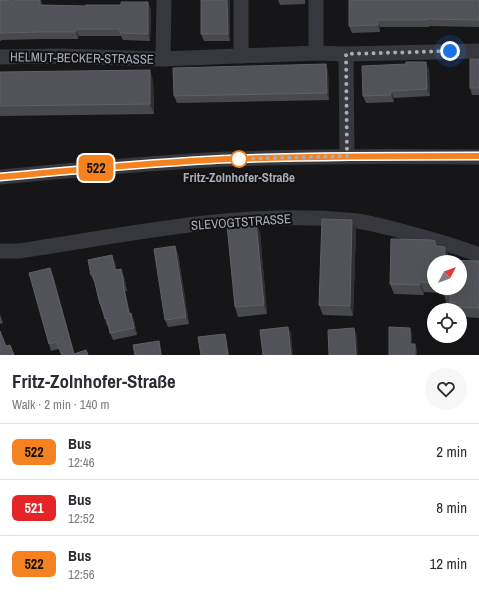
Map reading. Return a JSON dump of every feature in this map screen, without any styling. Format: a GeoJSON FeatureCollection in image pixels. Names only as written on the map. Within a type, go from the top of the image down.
{"type":"FeatureCollection","features":[{"type":"Feature","properties":{"kind":"street","name":"HELMUT-BECKER-STRASSE"},"geometry":{"type":"LineString","coordinates":[[163,59],[164,0]]}},
{"type":"Feature","properties":{"kind":"street"},"geometry":{"type":"LineString","coordinates":[[240,0],[241,56]]}},
{"type":"Feature","properties":{"kind":"street"},"geometry":{"type":"LineString","coordinates":[[316,0],[316,53]]}},
{"type":"Feature","properties":{"kind":"street"},"geometry":{"type":"LineString","coordinates":[[347,156],[346,54],[479,51]]}},
{"type":"Feature","properties":{"kind":"street","name":"HELMUT-BECKER-STRASSE"},"geometry":{"type":"LineString","coordinates":[[0,57],[59,56],[163,59],[316,53],[346,54]]}},
{"type":"Feature","properties":{"kind":"street"},"geometry":{"type":"LineString","coordinates":[[0,176],[163,162],[230,159],[347,156],[479,156]]}},
{"type":"Feature","properties":{"kind":"street","name":"SLEVOGTSTRASSE"},"geometry":{"type":"LineString","coordinates":[[0,251],[18,251],[180,226],[272,217],[310,217],[376,224],[435,240],[479,255]]}},
{"type":"Feature","properties":{"kind":"building"},"geometry":{"type":"Polygon","coordinates":[[[0,0],[40,0],[40,5],[86,6],[121,5],[121,2],[148,2],[148,34],[120,33],[120,29],[76,29],[76,32],[0,33],[0,0]]]}},
{"type":"Feature","properties":{"kind":"building"},"geometry":{"type":"Polygon","coordinates":[[[201,0],[227,0],[228,34],[201,34],[201,0]]]}},
{"type":"Feature","properties":{"kind":"building"},"geometry":{"type":"Polygon","coordinates":[[[349,0],[479,0],[479,20],[377,20],[378,25],[349,26],[349,0]]]}},
{"type":"Feature","properties":{"kind":"building"},"geometry":{"type":"Polygon","coordinates":[[[470,59],[479,59],[479,88],[470,88],[470,59]]]}},
{"type":"Feature","properties":{"kind":"building"},"geometry":{"type":"Polygon","coordinates":[[[406,62],[426,62],[427,89],[391,91],[391,95],[363,96],[362,66],[406,64],[406,62]]]}},
{"type":"Feature","properties":{"kind":"building"},"geometry":{"type":"Polygon","coordinates":[[[326,64],[327,93],[174,96],[173,68],[326,64]]]}},
{"type":"Feature","properties":{"kind":"building"},"geometry":{"type":"Polygon","coordinates":[[[150,70],[150,104],[0,106],[0,72],[150,70]]]}},
{"type":"Feature","properties":{"kind":"building"},"geometry":{"type":"Polygon","coordinates":[[[322,219],[352,220],[350,306],[319,305],[322,219]]]}},
{"type":"Feature","properties":{"kind":"building"},"geometry":{"type":"Polygon","coordinates":[[[256,222],[264,305],[235,307],[227,225],[256,222]]]}},
{"type":"Feature","properties":{"kind":"building"},"geometry":{"type":"Polygon","coordinates":[[[391,239],[431,240],[435,241],[435,246],[445,247],[445,255],[427,255],[427,282],[420,282],[420,285],[390,284],[391,239]]]}},
{"type":"Feature","properties":{"kind":"building"},"geometry":{"type":"Polygon","coordinates":[[[175,246],[186,317],[165,320],[154,249],[175,246]]]}},
{"type":"Feature","properties":{"kind":"building"},"geometry":{"type":"Polygon","coordinates":[[[112,255],[115,270],[121,269],[129,314],[131,313],[134,328],[110,333],[107,318],[105,319],[100,304],[93,275],[91,275],[88,260],[112,255]]]}},
{"type":"Feature","properties":{"kind":"building"},"geometry":{"type":"Polygon","coordinates":[[[467,261],[479,261],[479,308],[467,307],[467,303],[450,303],[451,296],[444,295],[467,295],[467,261]]]}},
{"type":"Feature","properties":{"kind":"building"},"geometry":{"type":"Polygon","coordinates":[[[50,268],[74,354],[86,350],[88,355],[62,355],[56,342],[49,344],[29,273],[50,268]]]}},
{"type":"Feature","properties":{"kind":"building"},"geometry":{"type":"Polygon","coordinates":[[[288,327],[291,355],[263,355],[260,330],[288,327]]]}},
{"type":"Feature","properties":{"kind":"building"},"geometry":{"type":"Polygon","coordinates":[[[389,327],[410,328],[410,344],[415,344],[415,355],[389,355],[389,327]]]}},
{"type":"Feature","properties":{"kind":"building"},"geometry":{"type":"Polygon","coordinates":[[[354,328],[356,355],[329,355],[328,330],[354,328]]]}},
{"type":"Feature","properties":{"kind":"building"},"geometry":{"type":"Polygon","coordinates":[[[0,331],[6,346],[10,345],[14,355],[0,355],[0,331]]]}},
{"type":"Feature","properties":{"kind":"building"},"geometry":{"type":"Polygon","coordinates":[[[225,334],[228,355],[201,355],[198,337],[225,334]]]}},
{"type":"Feature","properties":{"kind":"building"},"geometry":{"type":"Polygon","coordinates":[[[159,341],[161,355],[135,355],[133,345],[159,341]]]}},
{"type":"Feature","properties":{"kind":"bus line","name":"522"},"geometry":{"type":"LineString","coordinates":[[0,177],[163,162],[230,159],[347,156],[479,156]]}},
{"type":"Feature","properties":{"kind":"place","name":"Fritz-Zolnhofer-Straße"},"geometry":{"type":"Point","coordinates":[239,159]}},
{"type":"Feature","properties":{"kind":"route"},"geometry":{"type":"LineString","coordinates":[[239,159],[347,156],[346,54],[450,51]]}}]}
